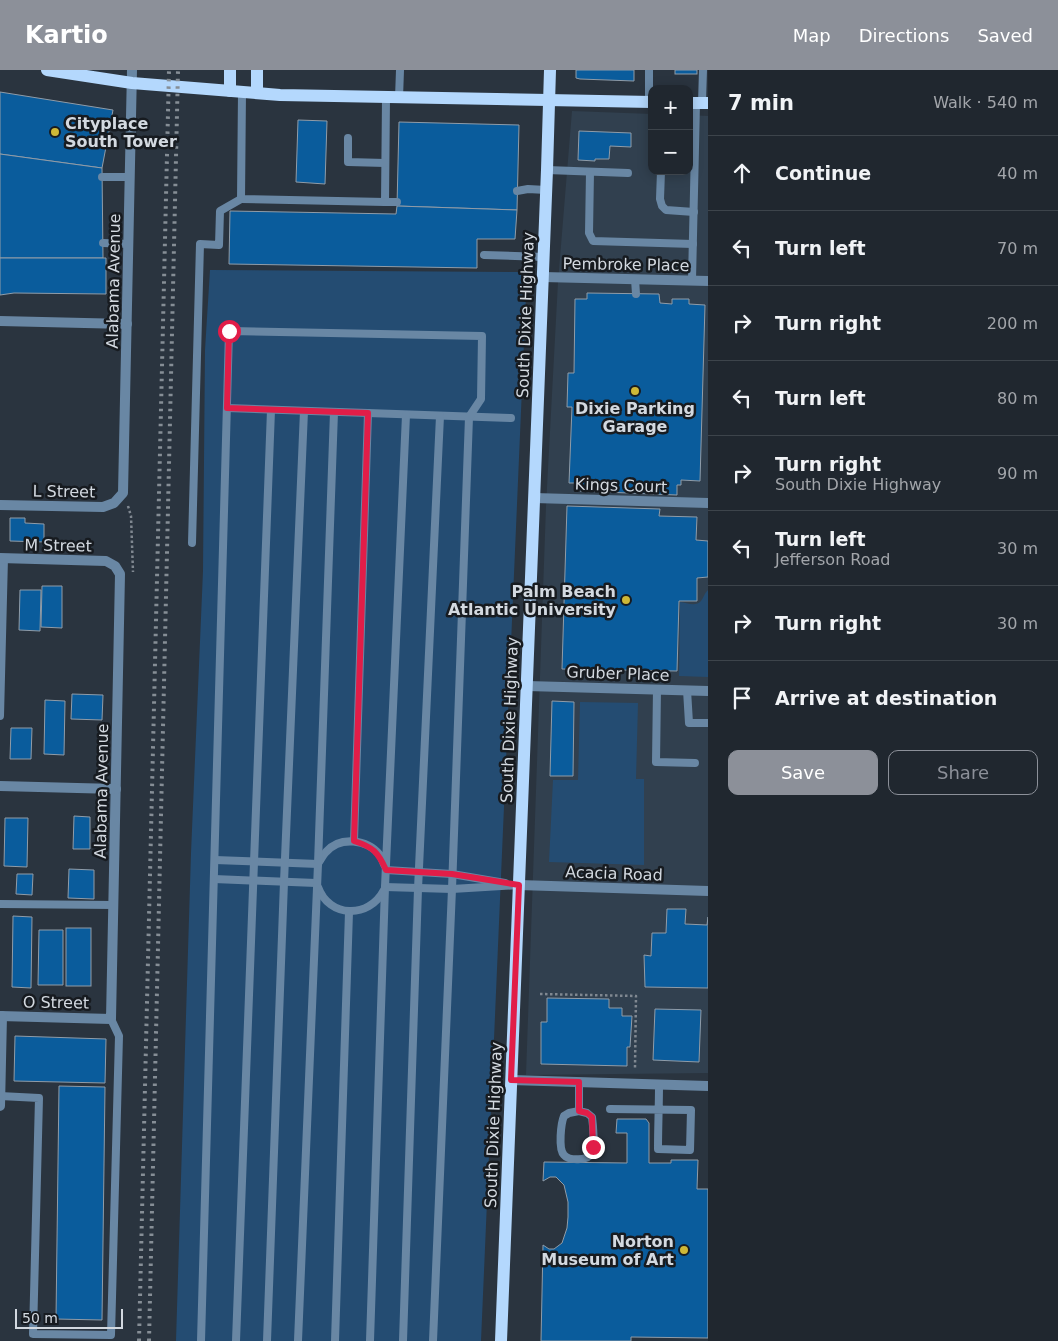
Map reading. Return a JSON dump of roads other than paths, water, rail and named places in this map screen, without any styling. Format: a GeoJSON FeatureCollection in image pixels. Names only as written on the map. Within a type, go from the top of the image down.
{"type":"FeatureCollection","features":[{"type":"Feature","properties":{"kind":"main road"},"geometry":{"type":"LineString","coordinates":[[47,70],[132,76],[236,92],[393,98],[648,102]]}},
{"type":"Feature","properties":{"kind":"main road"},"geometry":{"type":"LineString","coordinates":[[230,70],[236,92]]}},
{"type":"Feature","properties":{"kind":"main road"},"geometry":{"type":"LineString","coordinates":[[257,70],[257,93]]}},
{"type":"Feature","properties":{"kind":"main road","name":"South Dixie Highway"},"geometry":{"type":"LineString","coordinates":[[501,1341],[550,70]]}},
{"type":"Feature","properties":{"kind":"street","name":"Alabama Avenue"},"geometry":{"type":"LineString","coordinates":[[123,493],[132,76]]}},
{"type":"Feature","properties":{"kind":"street","name":"Pembroke Place"},"geometry":{"type":"LineString","coordinates":[[543,277],[708,281]]}},
{"type":"Feature","properties":{"kind":"street"},"geometry":{"type":"LineString","coordinates":[[0,321],[127,324]]}},
{"type":"Feature","properties":{"kind":"street","name":"L Street"},"geometry":{"type":"LineString","coordinates":[[0,505],[103,507],[114,503],[123,493]]}},
{"type":"Feature","properties":{"kind":"street","name":"Kings Court"},"geometry":{"type":"LineString","coordinates":[[534,498],[708,503]]}},
{"type":"Feature","properties":{"kind":"street","name":"M Street"},"geometry":{"type":"LineString","coordinates":[[2,558],[106,561],[115,566]]}},
{"type":"Feature","properties":{"kind":"street","name":"Alabama Avenue"},"geometry":{"type":"LineString","coordinates":[[111,1019],[120,574],[115,566]]}},
{"type":"Feature","properties":{"kind":"street","name":"Gruber Place"},"geometry":{"type":"LineString","coordinates":[[527,686],[708,691]]}},
{"type":"Feature","properties":{"kind":"street"},"geometry":{"type":"LineString","coordinates":[[0,786],[116,788]]}},
{"type":"Feature","properties":{"kind":"street","name":"Acacia Road"},"geometry":{"type":"LineString","coordinates":[[519,885],[708,891]]}},
{"type":"Feature","properties":{"kind":"street"},"geometry":{"type":"LineString","coordinates":[[0,1106],[1,1016]]}},
{"type":"Feature","properties":{"kind":"street","name":"O Street"},"geometry":{"type":"LineString","coordinates":[[1,1016],[111,1019]]}},
{"type":"Feature","properties":{"kind":"street"},"geometry":{"type":"LineString","coordinates":[[511,1080],[708,1086]]}},
{"type":"Feature","properties":{"kind":"lane"},"geometry":{"type":"LineString","coordinates":[[384,202],[385,163],[393,98],[400,70]]}},
{"type":"Feature","properties":{"kind":"lane"},"geometry":{"type":"LineString","coordinates":[[649,70],[649,85]]}},
{"type":"Feature","properties":{"kind":"lane"},"geometry":{"type":"LineString","coordinates":[[692,280],[699,103],[703,70]]}},
{"type":"Feature","properties":{"kind":"lane"},"geometry":{"type":"LineString","coordinates":[[236,92],[241,199]]}},
{"type":"Feature","properties":{"kind":"lane"},"geometry":{"type":"LineString","coordinates":[[348,138],[348,162],[385,163]]}},
{"type":"Feature","properties":{"kind":"lane"},"geometry":{"type":"LineString","coordinates":[[547,170],[628,173]]}},
{"type":"Feature","properties":{"kind":"lane"},"geometry":{"type":"LineString","coordinates":[[590,172],[589,233],[593,241],[692,244]]}},
{"type":"Feature","properties":{"kind":"lane"},"geometry":{"type":"LineString","coordinates":[[661,175],[660,199],[662,206],[666,210],[694,212]]}},
{"type":"Feature","properties":{"kind":"lane"},"geometry":{"type":"LineString","coordinates":[[102,177],[130,177]]}},
{"type":"Feature","properties":{"kind":"lane"},"geometry":{"type":"LineString","coordinates":[[517,191],[528,189],[546,190]]}},
{"type":"Feature","properties":{"kind":"lane"},"geometry":{"type":"LineString","coordinates":[[192,543],[200,244],[219,245],[220,211],[241,199],[397,202]]}},
{"type":"Feature","properties":{"kind":"lane"},"geometry":{"type":"LineString","coordinates":[[103,243],[129,244]]}},
{"type":"Feature","properties":{"kind":"lane"},"geometry":{"type":"LineString","coordinates":[[484,255],[544,257]]}},
{"type":"Feature","properties":{"kind":"lane"},"geometry":{"type":"LineString","coordinates":[[635,279],[636,294]]}},
{"type":"Feature","properties":{"kind":"lane"},"geometry":{"type":"LineString","coordinates":[[201,1341],[229,331],[482,336],[481,399],[469,417],[433,1341]]}},
{"type":"Feature","properties":{"kind":"lane"},"geometry":{"type":"LineString","coordinates":[[227,408],[511,418]]}},
{"type":"Feature","properties":{"kind":"lane"},"geometry":{"type":"LineString","coordinates":[[236,1341],[271,410]]}},
{"type":"Feature","properties":{"kind":"lane"},"geometry":{"type":"LineString","coordinates":[[267,1341],[304,411]]}},
{"type":"Feature","properties":{"kind":"lane"},"geometry":{"type":"LineString","coordinates":[[298,1341],[318,864],[334,412]]}},
{"type":"Feature","properties":{"kind":"lane"},"geometry":{"type":"LineString","coordinates":[[354,841],[368,413]]}},
{"type":"Feature","properties":{"kind":"lane"},"geometry":{"type":"LineString","coordinates":[[370,1341],[385,887],[406,415]]}},
{"type":"Feature","properties":{"kind":"lane"},"geometry":{"type":"LineString","coordinates":[[403,1341],[418,888],[440,416]]}},
{"type":"Feature","properties":{"kind":"lane"},"geometry":{"type":"LineString","coordinates":[[0,716],[2,558]]}},
{"type":"Feature","properties":{"kind":"lane"},"geometry":{"type":"LineString","coordinates":[[657,689],[656,762],[695,764]]}},
{"type":"Feature","properties":{"kind":"lane"},"geometry":{"type":"LineString","coordinates":[[687,690],[689,723],[708,723]]}},
{"type":"Feature","properties":{"kind":"lane"},"geometry":{"type":"LineString","coordinates":[[318,864],[326,851],[339,843],[354,841],[369,846],[374,850],[380,856],[386,870]]}},
{"type":"Feature","properties":{"kind":"lane"},"geometry":{"type":"LineString","coordinates":[[214,860],[318,864]]}},
{"type":"Feature","properties":{"kind":"lane"},"geometry":{"type":"LineString","coordinates":[[386,870],[452,874],[519,885]]}},
{"type":"Feature","properties":{"kind":"lane"},"geometry":{"type":"LineString","coordinates":[[214,879],[316,882]]}},
{"type":"Feature","properties":{"kind":"lane"},"geometry":{"type":"LineString","coordinates":[[316,882],[320,894],[328,903],[338,909],[349,912],[372,906],[380,897],[385,887]]}},
{"type":"Feature","properties":{"kind":"lane"},"geometry":{"type":"LineString","coordinates":[[385,887],[452,889],[519,885]]}},
{"type":"Feature","properties":{"kind":"lane"},"geometry":{"type":"LineString","coordinates":[[0,904],[114,905]]}},
{"type":"Feature","properties":{"kind":"lane"},"geometry":{"type":"LineString","coordinates":[[335,1341],[349,912]]}},
{"type":"Feature","properties":{"kind":"lane"},"geometry":{"type":"LineString","coordinates":[[0,1096],[39,1098],[33,1334],[111,1335],[119,1036],[111,1019]]}},
{"type":"Feature","properties":{"kind":"lane"},"geometry":{"type":"LineString","coordinates":[[579,1082],[579,1111]]}},
{"type":"Feature","properties":{"kind":"lane"},"geometry":{"type":"LineString","coordinates":[[610,1108],[659,1110],[691,1110],[690,1150],[658,1149],[659,1110],[659,1085]]}},
{"type":"Feature","properties":{"kind":"lane"},"geometry":{"type":"LineString","coordinates":[[579,1111],[587,1113],[592,1117],[593,1147],[592,1153],[587,1158],[573,1159],[564,1155],[561,1150],[562,1120],[569,1113],[579,1111]]}},
{"type":"Feature","properties":{"kind":"railway"},"geometry":{"type":"LineString","coordinates":[[139,1341],[169,70]]}},
{"type":"Feature","properties":{"kind":"railway"},"geometry":{"type":"LineString","coordinates":[[149,1341],[178,70]]}},
{"type":"Feature","properties":{"kind":"place","name":"Cityplace South Tower"},"geometry":{"type":"Point","coordinates":[55,132]}},
{"type":"Feature","properties":{"kind":"place","name":"Dixie Parking Garage"},"geometry":{"type":"Point","coordinates":[635,391]}},
{"type":"Feature","properties":{"kind":"place","name":"Palm Beach Atlantic University"},"geometry":{"type":"Point","coordinates":[626,600]}},
{"type":"Feature","properties":{"kind":"place","name":"Norton Museum of Art"},"geometry":{"type":"Point","coordinates":[684,1250]}}]}
